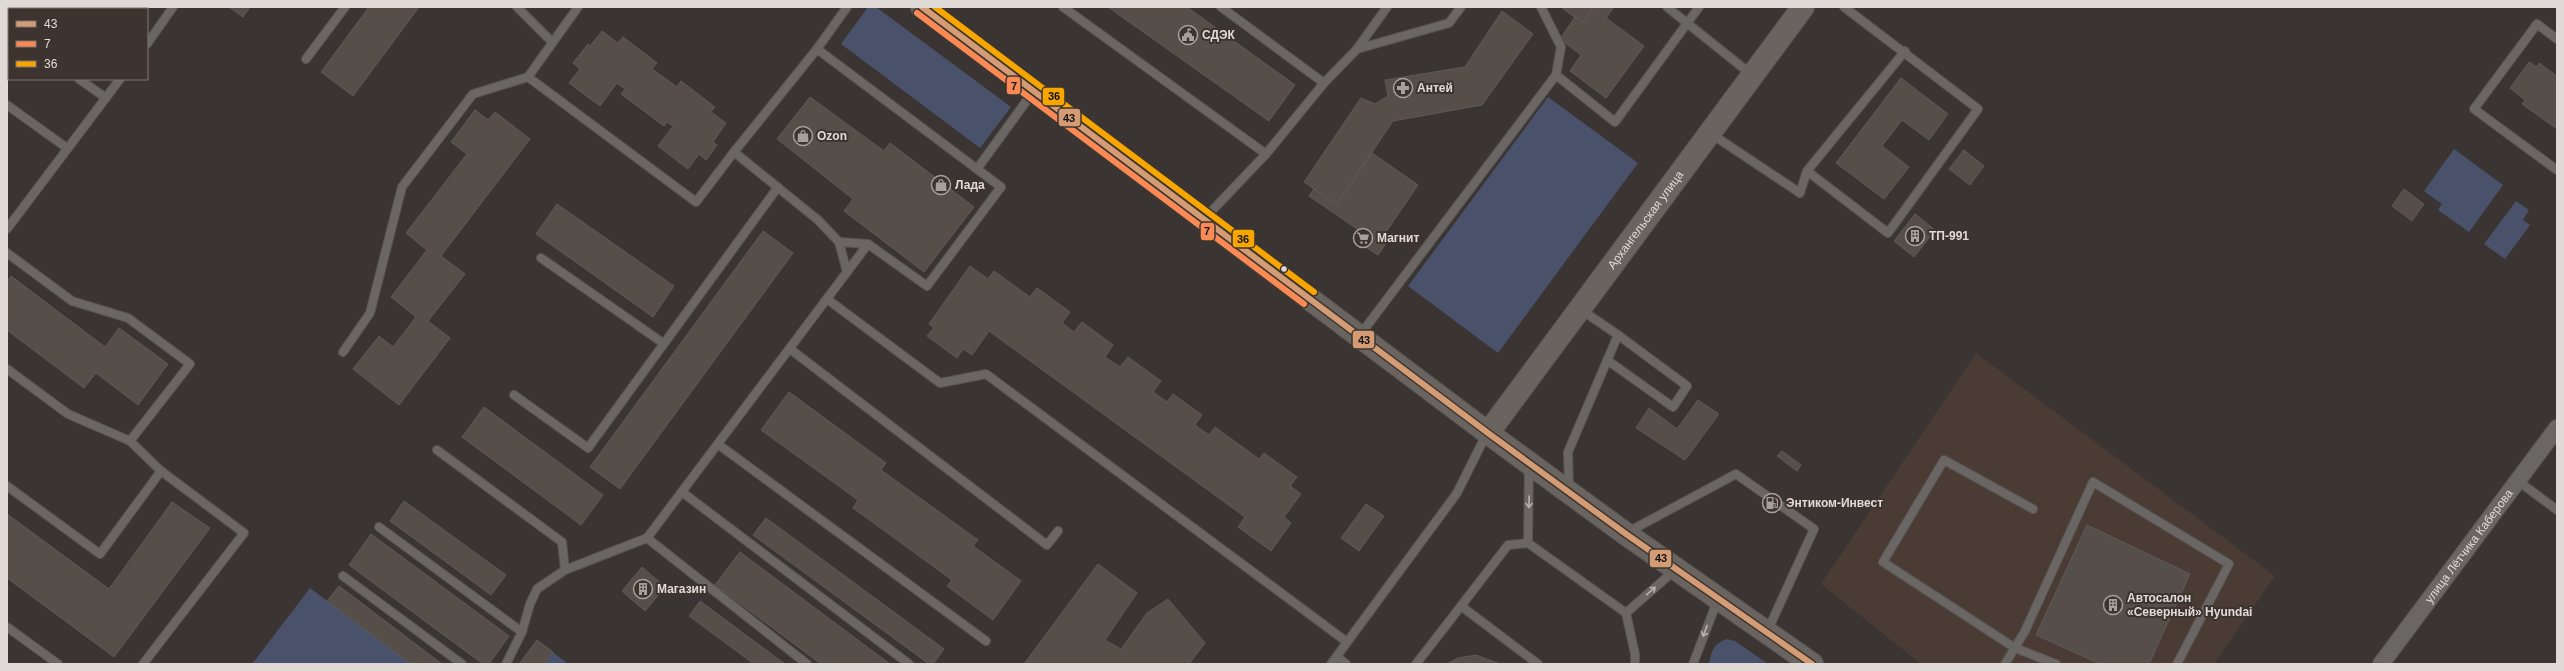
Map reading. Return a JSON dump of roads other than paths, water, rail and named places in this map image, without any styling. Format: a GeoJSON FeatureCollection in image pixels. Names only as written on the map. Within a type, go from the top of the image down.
{"type":"FeatureCollection","features":[{"type":"Feature","properties":{"kind":"main road","name":"Архангельская улица"},"geometry":{"type":"LineString","coordinates":[[1488,433],[1803,7]]}},
{"type":"Feature","properties":{"kind":"main road"},"geometry":{"type":"LineString","coordinates":[[925,8],[1488,433],[1626,534],[1812,664]]}},
{"type":"Feature","properties":{"kind":"street","name":"улица Лётчика Каберова"},"geometry":{"type":"LineString","coordinates":[[2381,664],[2557,428]]}},
{"type":"Feature","properties":{"kind":"lane"},"geometry":{"type":"LineString","coordinates":[[148,43],[173,7]]}},
{"type":"Feature","properties":{"kind":"lane"},"geometry":{"type":"LineString","coordinates":[[306,59],[345,7]]}},
{"type":"Feature","properties":{"kind":"lane"},"geometry":{"type":"LineString","coordinates":[[517,7],[552,42]]}},
{"type":"Feature","properties":{"kind":"lane"},"geometry":{"type":"LineString","coordinates":[[343,352],[370,313],[402,187],[473,94],[528,77],[578,7]]}},
{"type":"Feature","properties":{"kind":"lane"},"geometry":{"type":"LineString","coordinates":[[528,77],[696,202],[816,49],[847,7]]}},
{"type":"Feature","properties":{"kind":"lane"},"geometry":{"type":"LineString","coordinates":[[1063,7],[1266,154]]}},
{"type":"Feature","properties":{"kind":"lane"},"geometry":{"type":"LineString","coordinates":[[1221,7],[1324,83]]}},
{"type":"Feature","properties":{"kind":"lane"},"geometry":{"type":"LineString","coordinates":[[1205,219],[1266,154],[1324,83],[1357,49],[1387,7]]}},
{"type":"Feature","properties":{"kind":"lane"},"geometry":{"type":"LineString","coordinates":[[1357,49],[1449,23],[1461,7]]}},
{"type":"Feature","properties":{"kind":"lane"},"geometry":{"type":"LineString","coordinates":[[1360,336],[1556,75],[1561,47],[1541,7]]}},
{"type":"Feature","properties":{"kind":"lane"},"geometry":{"type":"LineString","coordinates":[[1667,7],[1752,76]]}},
{"type":"Feature","properties":{"kind":"lane"},"geometry":{"type":"LineString","coordinates":[[1556,75],[1615,122],[1699,7]]}},
{"type":"Feature","properties":{"kind":"lane"},"geometry":{"type":"LineString","coordinates":[[1807,171],[1888,233],[1978,109],[1905,51],[1844,7]]}},
{"type":"Feature","properties":{"kind":"lane"},"geometry":{"type":"LineString","coordinates":[[2557,39],[2537,24],[2474,109],[2557,170]]}},
{"type":"Feature","properties":{"kind":"lane"},"geometry":{"type":"LineString","coordinates":[[816,49],[1001,187],[927,286],[868,244],[839,242]]}},
{"type":"Feature","properties":{"kind":"lane"},"geometry":{"type":"LineString","coordinates":[[1710,133],[1800,193],[1807,171],[1905,51]]}},
{"type":"Feature","properties":{"kind":"lane"},"geometry":{"type":"LineString","coordinates":[[80,80],[106,98]]}},
{"type":"Feature","properties":{"kind":"lane"},"geometry":{"type":"LineString","coordinates":[[7,229],[119,80]]}},
{"type":"Feature","properties":{"kind":"lane"},"geometry":{"type":"LineString","coordinates":[[977,169],[1034,91]]}},
{"type":"Feature","properties":{"kind":"lane"},"geometry":{"type":"LineString","coordinates":[[7,104],[67,148]]}},
{"type":"Feature","properties":{"kind":"lane"},"geometry":{"type":"LineString","coordinates":[[734,152],[818,220],[839,242],[847,272]]}},
{"type":"Feature","properties":{"kind":"lane"},"geometry":{"type":"LineString","coordinates":[[514,396],[588,448],[778,187]]}},
{"type":"Feature","properties":{"kind":"lane"},"geometry":{"type":"LineString","coordinates":[[506,664],[522,632],[530,604],[538,589],[565,570],[647,538],[719,445],[868,244]]}},
{"type":"Feature","properties":{"kind":"lane"},"geometry":{"type":"LineString","coordinates":[[7,253],[72,301],[128,318],[190,364],[130,441]]}},
{"type":"Feature","properties":{"kind":"lane"},"geometry":{"type":"LineString","coordinates":[[541,258],[663,343]]}},
{"type":"Feature","properties":{"kind":"lane"},"geometry":{"type":"LineString","coordinates":[[827,299],[940,383],[986,374],[1347,642]]}},
{"type":"Feature","properties":{"kind":"lane"},"geometry":{"type":"LineString","coordinates":[[1580,309],[1687,386],[1672,407],[1607,360]]}},
{"type":"Feature","properties":{"kind":"lane"},"geometry":{"type":"LineString","coordinates":[[1569,492],[1568,452],[1618,335]]}},
{"type":"Feature","properties":{"kind":"lane"},"geometry":{"type":"LineString","coordinates":[[790,349],[1047,545],[1058,531]]}},
{"type":"Feature","properties":{"kind":"lane"},"geometry":{"type":"LineString","coordinates":[[7,369],[68,414],[130,441],[161,471],[244,533],[142,664]]}},
{"type":"Feature","properties":{"kind":"lane"},"geometry":{"type":"LineString","coordinates":[[1331,664],[1457,493],[1488,433]]}},
{"type":"Feature","properties":{"kind":"lane"},"geometry":{"type":"LineString","coordinates":[[719,445],[986,641]]}},
{"type":"Feature","properties":{"kind":"lane"},"geometry":{"type":"LineString","coordinates":[[437,450],[562,542],[565,570]]}},
{"type":"Feature","properties":{"kind":"lane"},"geometry":{"type":"LineString","coordinates":[[2033,509],[1944,460],[1883,562],[2015,648],[2056,664]]}},
{"type":"Feature","properties":{"kind":"lane"},"geometry":{"type":"LineString","coordinates":[[1528,543],[1529,463]]}},
{"type":"Feature","properties":{"kind":"lane"},"geometry":{"type":"LineString","coordinates":[[7,486],[100,554],[161,471]]}},
{"type":"Feature","properties":{"kind":"lane"},"geometry":{"type":"LineString","coordinates":[[1626,534],[1736,474],[1762,492],[1814,529],[1766,632]]}},
{"type":"Feature","properties":{"kind":"lane"},"geometry":{"type":"LineString","coordinates":[[2518,481],[2557,510]]}},
{"type":"Feature","properties":{"kind":"lane"},"geometry":{"type":"LineString","coordinates":[[2005,664],[2025,631],[2093,482],[2229,564],[2177,664]]}},
{"type":"Feature","properties":{"kind":"lane"},"geometry":{"type":"LineString","coordinates":[[682,492],[746,544],[909,664]]}},
{"type":"Feature","properties":{"kind":"lane"},"geometry":{"type":"LineString","coordinates":[[379,527],[522,632]]}},
{"type":"Feature","properties":{"kind":"lane"},"geometry":{"type":"LineString","coordinates":[[647,538],[807,664]]}},
{"type":"Feature","properties":{"kind":"lane"},"geometry":{"type":"LineString","coordinates":[[1416,664],[1508,545],[1528,543],[1626,613],[1635,654],[1635,664]]}},
{"type":"Feature","properties":{"kind":"lane"},"geometry":{"type":"LineString","coordinates":[[1626,613],[1676,569]]}},
{"type":"Feature","properties":{"kind":"lane"},"geometry":{"type":"LineString","coordinates":[[343,576],[462,664]]}},
{"type":"Feature","properties":{"kind":"lane"},"geometry":{"type":"LineString","coordinates":[[1693,664],[1718,598]]}},
{"type":"Feature","properties":{"kind":"lane"},"geometry":{"type":"LineString","coordinates":[[1461,606],[1538,664]]}},
{"type":"Feature","properties":{"kind":"lane"},"geometry":{"type":"LineString","coordinates":[[7,627],[58,664]]}},
{"type":"Feature","properties":{"kind":"lane"},"geometry":{"type":"LineString","coordinates":[[1337,657],[1346,664]]}},
{"type":"Feature","properties":{"kind":"place","name":"СДЭК"},"geometry":{"type":"Point","coordinates":[1188,35]}},
{"type":"Feature","properties":{"kind":"place","name":"Антей"},"geometry":{"type":"Point","coordinates":[1403,88]}},
{"type":"Feature","properties":{"kind":"place","name":"Ozon"},"geometry":{"type":"Point","coordinates":[803,136]}},
{"type":"Feature","properties":{"kind":"place","name":"Лада"},"geometry":{"type":"Point","coordinates":[941,185]}},
{"type":"Feature","properties":{"kind":"place","name":"ТП-991"},"geometry":{"type":"Point","coordinates":[1915,236]}},
{"type":"Feature","properties":{"kind":"place","name":"Магнит"},"geometry":{"type":"Point","coordinates":[1363,238]}},
{"type":"Feature","properties":{"kind":"place","name":"Энтиком-Инвест"},"geometry":{"type":"Point","coordinates":[1772,503]}},
{"type":"Feature","properties":{"kind":"place","name":"Магазин"},"geometry":{"type":"Point","coordinates":[643,589]}},
{"type":"Feature","properties":{"kind":"place","name":"Автосалон «Северный» Hyundai"},"geometry":{"type":"Point","coordinates":[2113,605]}}]}
